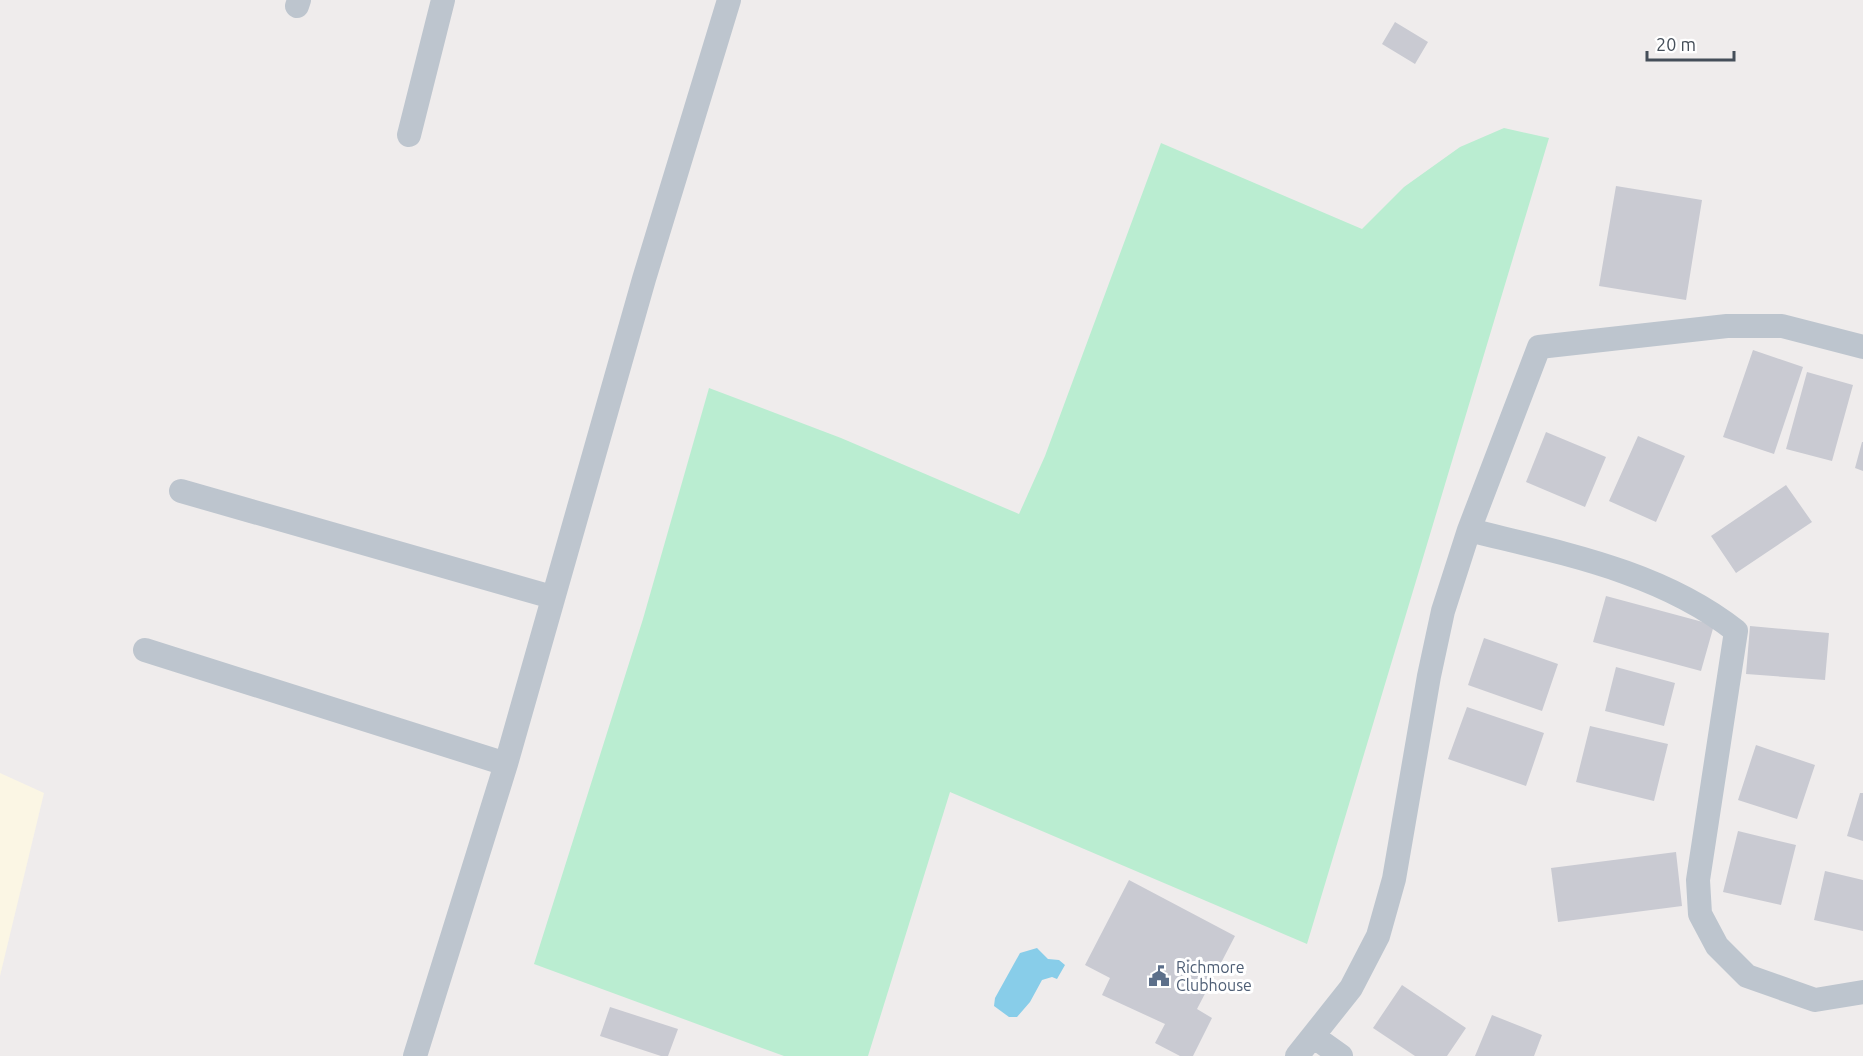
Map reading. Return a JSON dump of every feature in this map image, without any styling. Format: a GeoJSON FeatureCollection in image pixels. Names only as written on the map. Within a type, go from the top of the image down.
{"type":"FeatureCollection","features":[{"type":"Feature","properties":{"kind":"street"},"geometry":{"type":"LineString","coordinates":[[409,135],[443,0]]}},
{"type":"Feature","properties":{"kind":"street"},"geometry":{"type":"LineString","coordinates":[[415,1056],[506,764],[552,597],[729,0]]}},
{"type":"Feature","properties":{"kind":"street"},"geometry":{"type":"LineString","coordinates":[[1297,1056],[1352,988],[1378,936],[1387,908],[1443,611],[1469,530],[1539,347],[1727,326],[1782,326],[1863,347]]}},
{"type":"Feature","properties":{"kind":"street"},"geometry":{"type":"LineString","coordinates":[[181,491],[552,597]]}},
{"type":"Feature","properties":{"kind":"street"},"geometry":{"type":"LineString","coordinates":[[1469,530],[1601,564],[1687,597],[1736,632],[1698,880],[1700,914],[1717,946],[1747,976],[1815,1000],[1863,992]]}},
{"type":"Feature","properties":{"kind":"street"},"geometry":{"type":"LineString","coordinates":[[146,650],[506,764]]}},
{"type":"Feature","properties":{"kind":"street"},"geometry":{"type":"LineString","coordinates":[[1313,1036],[1341,1056]]}},
{"type":"Feature","properties":{"kind":"shaded area"},"geometry":{"type":"Polygon","coordinates":[[[0,773],[44,793],[0,976],[0,773]]]}},
{"type":"Feature","properties":{"kind":"green space"},"geometry":{"type":"Polygon","coordinates":[[[1504,128],[1549,138],[1307,944],[950,792],[868,1056],[784,1056],[534,964],[643,619],[709,388],[841,438],[1019,514],[1045,456],[1161,143],[1362,229],[1404,187],[1460,147],[1504,128]]]}},
{"type":"Feature","properties":{"kind":"water"},"geometry":{"type":"Polygon","coordinates":[[[1037,948],[1048,959],[1059,960],[1065,965],[1057,979],[1052,977],[1042,980],[1030,1002],[1017,1017],[1009,1017],[994,1006],[995,998],[1020,953],[1037,948]]]}},
{"type":"Feature","properties":{"kind":"building"},"geometry":{"type":"Polygon","coordinates":[[[1395,22],[1428,42],[1415,64],[1382,44],[1395,22]]]}},
{"type":"Feature","properties":{"kind":"building"},"geometry":{"type":"Polygon","coordinates":[[[1616,186],[1702,200],[1686,300],[1599,286],[1616,186]]]}},
{"type":"Feature","properties":{"kind":"building"},"geometry":{"type":"Polygon","coordinates":[[[1753,350],[1803,367],[1774,454],[1723,437],[1753,350]]]}},
{"type":"Feature","properties":{"kind":"building"},"geometry":{"type":"Polygon","coordinates":[[[1807,372],[1853,385],[1832,461],[1786,449],[1807,372]]]}},
{"type":"Feature","properties":{"kind":"building"},"geometry":{"type":"Polygon","coordinates":[[[1546,432],[1606,457],[1585,507],[1526,482],[1546,432]]]}},
{"type":"Feature","properties":{"kind":"building"},"geometry":{"type":"Polygon","coordinates":[[[1638,436],[1685,456],[1656,522],[1609,501],[1638,436]]]}},
{"type":"Feature","properties":{"kind":"building"},"geometry":{"type":"Polygon","coordinates":[[[1863,442],[1863,471],[1855,468],[1863,442]]]}},
{"type":"Feature","properties":{"kind":"building"},"geometry":{"type":"Polygon","coordinates":[[[1786,485],[1812,522],[1736,573],[1711,536],[1786,485]]]}},
{"type":"Feature","properties":{"kind":"building"},"geometry":{"type":"Polygon","coordinates":[[[1606,596],[1714,625],[1701,671],[1593,642],[1606,596]]]}},
{"type":"Feature","properties":{"kind":"building"},"geometry":{"type":"Polygon","coordinates":[[[1750,626],[1829,633],[1825,680],[1746,674],[1750,626]]]}},
{"type":"Feature","properties":{"kind":"building"},"geometry":{"type":"Polygon","coordinates":[[[1484,638],[1558,664],[1542,711],[1468,685],[1484,638]]]}},
{"type":"Feature","properties":{"kind":"building"},"geometry":{"type":"Polygon","coordinates":[[[1616,667],[1675,683],[1664,726],[1605,711],[1616,667]]]}},
{"type":"Feature","properties":{"kind":"building"},"geometry":{"type":"Polygon","coordinates":[[[1467,707],[1544,733],[1526,786],[1448,759],[1467,707]]]}},
{"type":"Feature","properties":{"kind":"building"},"geometry":{"type":"Polygon","coordinates":[[[1590,726],[1668,744],[1654,801],[1576,782],[1590,726]]]}},
{"type":"Feature","properties":{"kind":"building"},"geometry":{"type":"Polygon","coordinates":[[[1756,745],[1815,765],[1797,819],[1738,800],[1756,745]]]}},
{"type":"Feature","properties":{"kind":"building"},"geometry":{"type":"Polygon","coordinates":[[[1860,793],[1863,793],[1863,841],[1847,836],[1860,793]]]}},
{"type":"Feature","properties":{"kind":"building"},"geometry":{"type":"Polygon","coordinates":[[[1738,831],[1796,845],[1781,905],[1723,892],[1738,831]]]}},
{"type":"Feature","properties":{"kind":"building"},"geometry":{"type":"Polygon","coordinates":[[[1676,852],[1682,906],[1558,922],[1551,868],[1676,852]]]}},
{"type":"Feature","properties":{"kind":"building"},"geometry":{"type":"Polygon","coordinates":[[[1825,871],[1863,880],[1863,931],[1814,920],[1825,871]]]}},
{"type":"Feature","properties":{"kind":"building"},"geometry":{"type":"Polygon","coordinates":[[[1129,880],[1235,936],[1197,1009],[1212,1018],[1193,1056],[1180,1056],[1155,1043],[1165,1024],[1102,995],[1110,978],[1085,965],[1129,880]]]}},
{"type":"Feature","properties":{"kind":"building"},"geometry":{"type":"Polygon","coordinates":[[[1402,985],[1466,1028],[1447,1056],[1415,1056],[1373,1028],[1402,985]]]}},
{"type":"Feature","properties":{"kind":"building"},"geometry":{"type":"Polygon","coordinates":[[[610,1007],[678,1029],[668,1056],[661,1056],[600,1036],[610,1007]]]}},
{"type":"Feature","properties":{"kind":"building"},"geometry":{"type":"Polygon","coordinates":[[[1492,1015],[1542,1035],[1534,1056],[1475,1056],[1492,1015]]]}},
{"type":"Feature","properties":{"kind":"place","name":"Richmore Clubhouse"},"geometry":{"type":"Point","coordinates":[1159,976]}}]}
